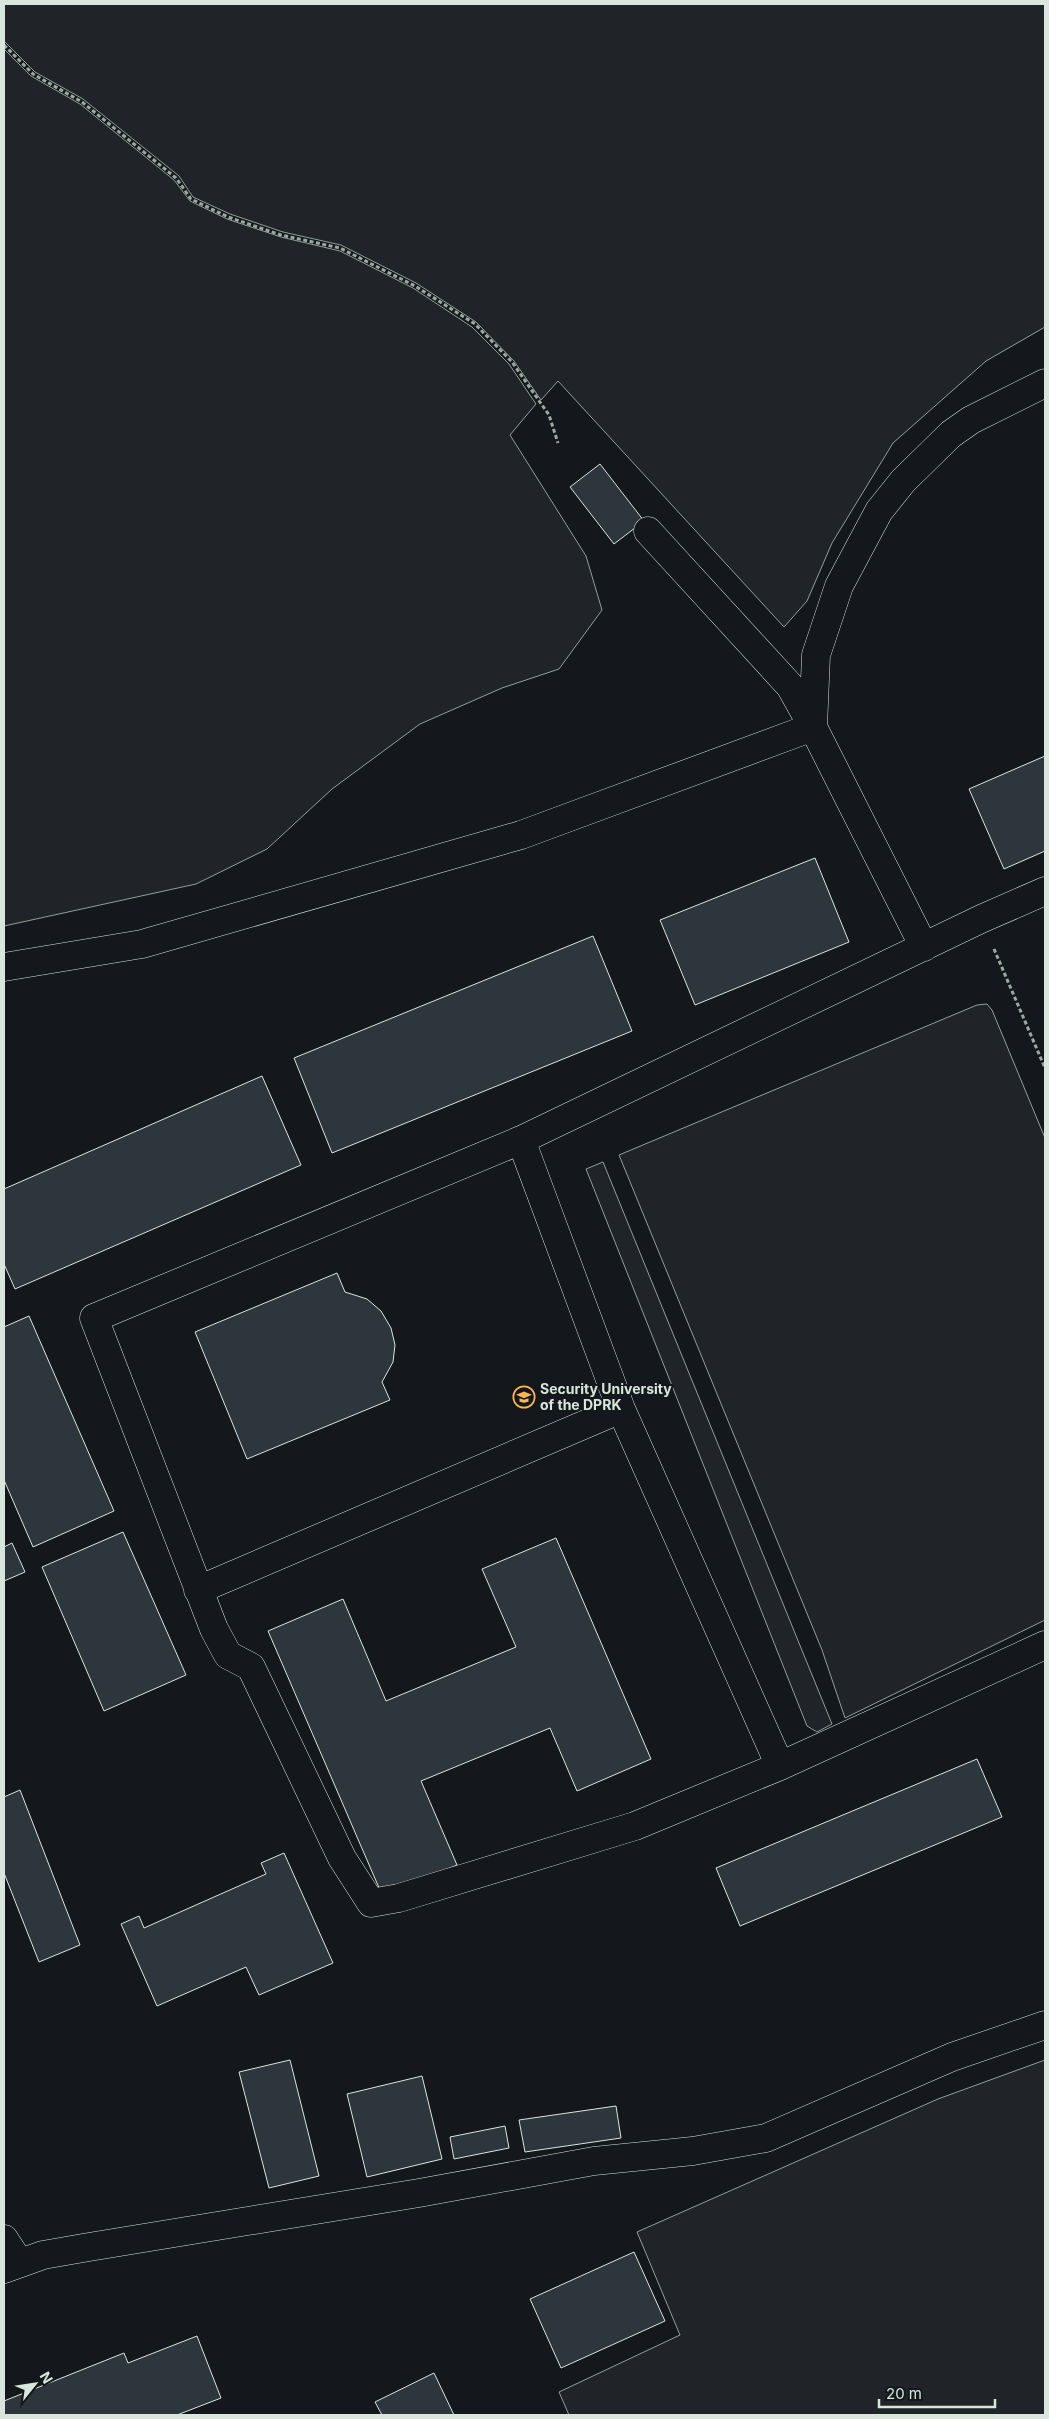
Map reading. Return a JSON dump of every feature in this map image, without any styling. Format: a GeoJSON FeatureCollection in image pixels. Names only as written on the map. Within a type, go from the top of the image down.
{"type":"FeatureCollection","features":[{"type":"Feature","properties":{"kind":"street"},"geometry":{"type":"LineString","coordinates":[[813,727],[816,655],[839,586],[879,511],[903,481],[951,434],[971,420],[1045,383]]}},
{"type":"Feature","properties":{"kind":"street"},"geometry":{"type":"LineString","coordinates":[[648,531],[790,686],[813,727],[924,947]]}},
{"type":"Feature","properties":{"kind":"street"},"geometry":{"type":"LineString","coordinates":[[4,967],[142,944],[521,835],[813,727]]}},
{"type":"Feature","properties":{"kind":"street"},"geometry":{"type":"LineString","coordinates":[[1045,891],[981,919],[521,1140],[94,1318],[214,1629],[228,1655],[251,1667],[342,1858],[371,1903],[399,1898],[635,1826],[780,1766],[1045,1645]]}},
{"type":"Feature","properties":{"kind":"street"},"geometry":{"type":"LineString","coordinates":[[521,1140],[621,1409],[780,1766]]}},
{"type":"Feature","properties":{"kind":"street"},"geometry":{"type":"LineString","coordinates":[[198,1590],[621,1409]]}},
{"type":"Feature","properties":{"kind":"street"},"geometry":{"type":"LineString","coordinates":[[4,2239],[11,2266],[62,2252],[418,2193],[594,2161],[693,2151],[766,2138],[952,2057],[1045,2025]]}},
{"type":"Feature","properties":{"kind":"path"},"geometry":{"type":"LineString","coordinates":[[4,45],[33,74],[82,102],[176,178],[191,199],[228,217],[272,232],[340,248],[415,286],[475,324],[512,362],[549,415],[558,444]]}},
{"type":"Feature","properties":{"kind":"path"},"geometry":{"type":"LineString","coordinates":[[981,919],[1045,1068]]}},
{"type":"Feature","properties":{"kind":"shaded area"},"geometry":{"type":"Polygon","coordinates":[[[4,4],[1045,4],[1045,327],[986,361],[893,443],[832,543],[807,601],[784,627],[558,381],[541,400],[514,361],[476,322],[416,283],[341,245],[283,232],[230,214],[193,197],[179,176],[83,99],[35,72],[4,41],[4,4]]]}},
{"type":"Feature","properties":{"kind":"shaded area"},"geometry":{"type":"Polygon","coordinates":[[[4,49],[31,76],[80,104],[174,180],[190,201],[227,219],[281,237],[340,251],[413,288],[472,327],[509,364],[536,404],[510,435],[586,556],[602,610],[559,669],[502,688],[420,724],[332,789],[267,849],[196,884],[4,926],[4,49]]]}},
{"type":"Feature","properties":{"kind":"shaded area"},"geometry":{"type":"Polygon","coordinates":[[[987,1004],[992,1010],[1045,1138],[1045,1620],[845,1718],[822,1650],[619,1155],[977,1005],[987,1004]]]}},
{"type":"Feature","properties":{"kind":"shaded area"},"geometry":{"type":"Polygon","coordinates":[[[603,1162],[832,1724],[817,1732],[807,1726],[586,1169],[603,1162]]]}},
{"type":"Feature","properties":{"kind":"shaded area"},"geometry":{"type":"Polygon","coordinates":[[[1045,2060],[1045,2415],[569,2415],[559,2392],[680,2335],[637,2232],[938,2099],[1045,2060]]]}},
{"type":"Feature","properties":{"kind":"building"},"geometry":{"type":"Polygon","coordinates":[[[600,464],[644,521],[614,544],[570,487],[600,464]]]}},
{"type":"Feature","properties":{"kind":"building"},"geometry":{"type":"Polygon","coordinates":[[[1045,756],[1045,851],[1004,869],[969,789],[1045,756]]]}},
{"type":"Feature","properties":{"kind":"building"},"geometry":{"type":"Polygon","coordinates":[[[815,858],[849,942],[695,1005],[660,920],[815,858]]]}},
{"type":"Feature","properties":{"kind":"building"},"geometry":{"type":"Polygon","coordinates":[[[593,936],[632,1031],[332,1153],[294,1058],[593,936]]]}},
{"type":"Feature","properties":{"kind":"building"},"geometry":{"type":"Polygon","coordinates":[[[262,1076],[301,1165],[15,1289],[4,1264],[4,1189],[262,1076]]]}},
{"type":"Feature","properties":{"kind":"building"},"geometry":{"type":"Polygon","coordinates":[[[337,1273],[345,1292],[367,1299],[381,1311],[391,1328],[395,1345],[393,1362],[382,1382],[390,1400],[247,1459],[195,1332],[337,1273]]]}},
{"type":"Feature","properties":{"kind":"building"},"geometry":{"type":"Polygon","coordinates":[[[29,1316],[114,1511],[33,1547],[4,1480],[4,1327],[29,1316]]]}},
{"type":"Feature","properties":{"kind":"building"},"geometry":{"type":"Polygon","coordinates":[[[123,1532],[186,1675],[104,1711],[42,1567],[123,1532]]]}},
{"type":"Feature","properties":{"kind":"building"},"geometry":{"type":"Polygon","coordinates":[[[556,1538],[651,1759],[577,1791],[550,1728],[421,1781],[457,1865],[383,1897],[268,1631],[343,1599],[386,1701],[516,1647],[482,1569],[556,1538]]]}},
{"type":"Feature","properties":{"kind":"building"},"geometry":{"type":"Polygon","coordinates":[[[12,1543],[25,1572],[4,1581],[4,1547],[12,1543]]]}},
{"type":"Feature","properties":{"kind":"building"},"geometry":{"type":"Polygon","coordinates":[[[977,1759],[1002,1817],[740,1926],[716,1868],[977,1759]]]}},
{"type":"Feature","properties":{"kind":"building"},"geometry":{"type":"Polygon","coordinates":[[[20,1790],[80,1945],[39,1962],[4,1873],[4,1797],[20,1790]]]}},
{"type":"Feature","properties":{"kind":"building"},"geometry":{"type":"Polygon","coordinates":[[[284,1853],[333,1963],[259,1995],[246,1967],[157,2006],[121,1924],[139,1916],[144,1928],[266,1874],[261,1863],[284,1853]]]}},
{"type":"Feature","properties":{"kind":"building"},"geometry":{"type":"Polygon","coordinates":[[[290,2060],[319,2176],[269,2188],[239,2072],[290,2060]]]}},
{"type":"Feature","properties":{"kind":"building"},"geometry":{"type":"Polygon","coordinates":[[[422,2076],[442,2159],[367,2177],[347,2094],[422,2076]]]}},
{"type":"Feature","properties":{"kind":"building"},"geometry":{"type":"Polygon","coordinates":[[[616,2106],[621,2138],[525,2152],[519,2120],[616,2106]]]}},
{"type":"Feature","properties":{"kind":"building"},"geometry":{"type":"Polygon","coordinates":[[[505,2126],[509,2148],[454,2159],[450,2137],[505,2126]]]}},
{"type":"Feature","properties":{"kind":"building"},"geometry":{"type":"Polygon","coordinates":[[[634,2252],[665,2321],[561,2368],[530,2299],[634,2252]]]}},
{"type":"Feature","properties":{"kind":"building"},"geometry":{"type":"Polygon","coordinates":[[[197,2336],[221,2398],[177,2415],[4,2415],[4,2401],[124,2353],[128,2363],[197,2336]]]}},
{"type":"Feature","properties":{"kind":"building"},"geometry":{"type":"Polygon","coordinates":[[[434,2373],[454,2415],[382,2415],[375,2402],[434,2373]]]}},
{"type":"Feature","properties":{"kind":"place","name":"Security University of the DPRK"},"geometry":{"type":"Point","coordinates":[524,1397]}}]}
